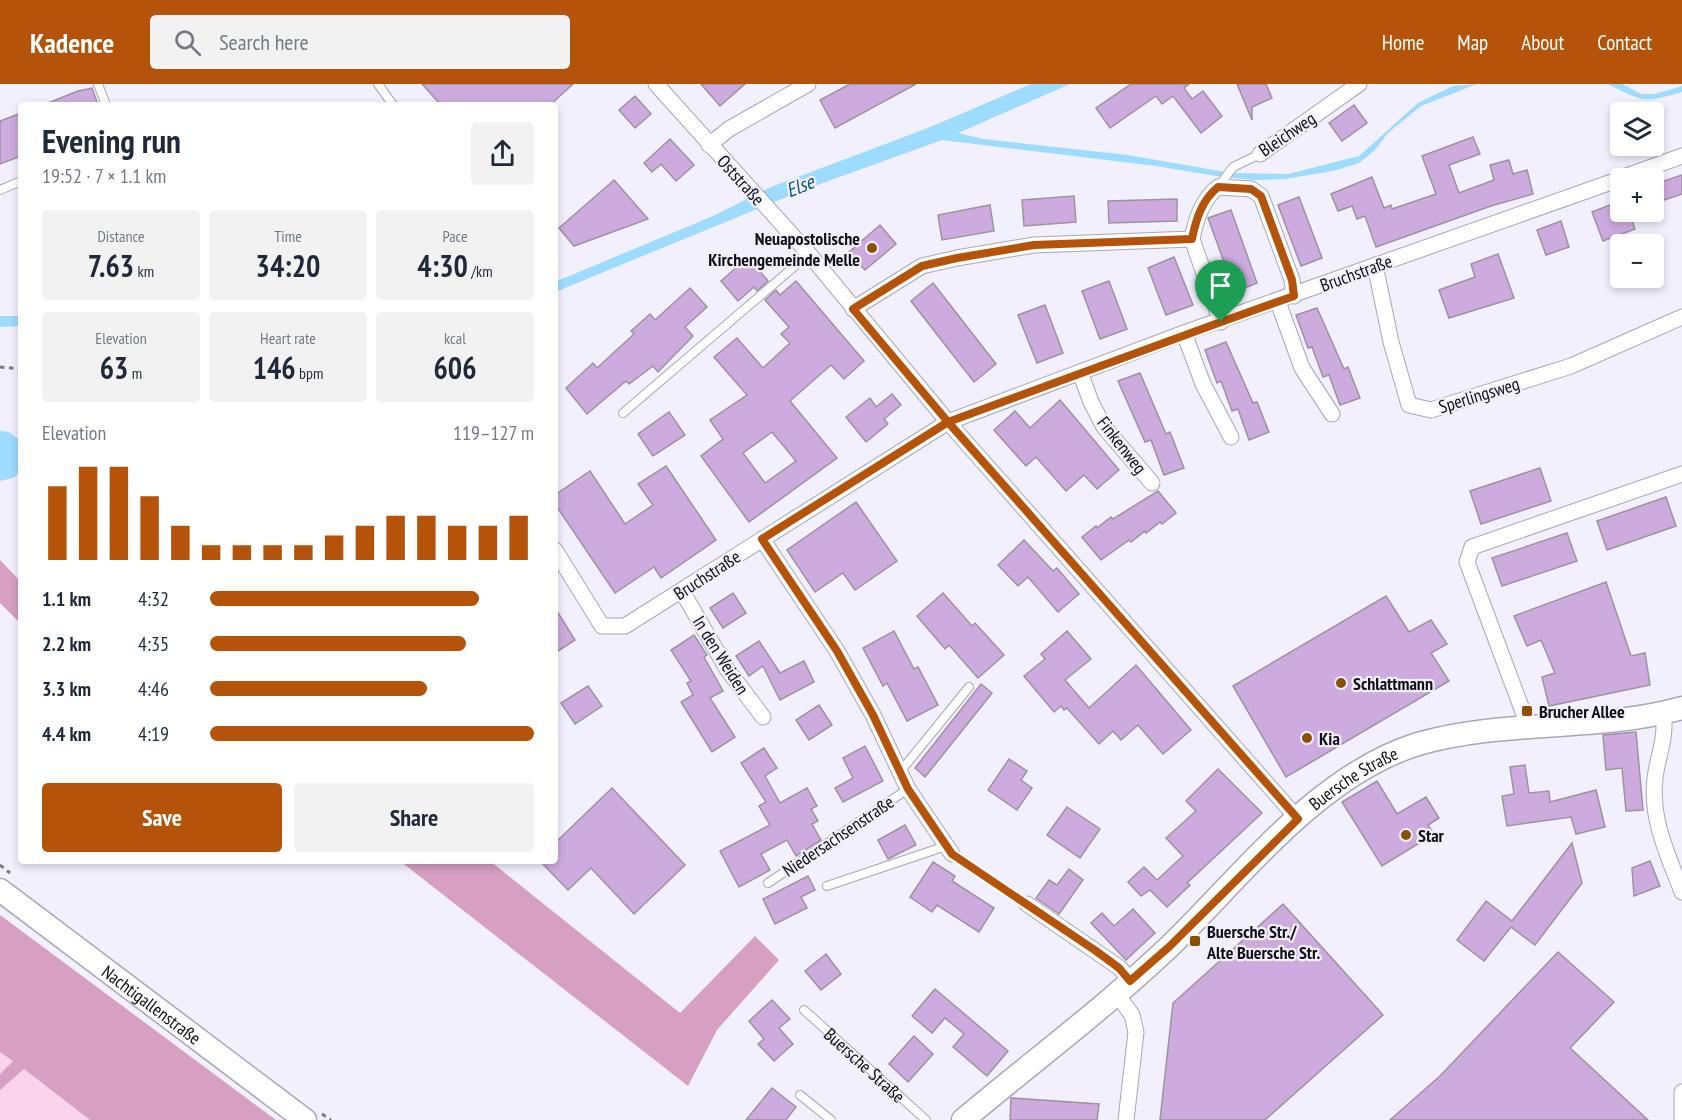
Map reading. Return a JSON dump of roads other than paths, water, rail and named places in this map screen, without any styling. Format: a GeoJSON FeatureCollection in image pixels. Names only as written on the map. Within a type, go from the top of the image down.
{"type":"FeatureCollection","features":[{"type":"Feature","properties":{"kind":"main road","name":"Buersche Straße"},"geometry":{"type":"LineString","coordinates":[[963,1120],[1170,946],[1298,819],[1339,783],[1396,753],[1463,734],[1672,711]]}},
{"type":"Feature","properties":{"kind":"main road","name":"Nachtigallenstraße"},"geometry":{"type":"LineString","coordinates":[[0,890],[305,1120]]}},
{"type":"Feature","properties":{"kind":"street","name":"Oststraße"},"geometry":{"type":"LineString","coordinates":[[656,84],[809,254],[948,422],[1298,819]]}},
{"type":"Feature","properties":{"kind":"street"},"geometry":{"type":"LineString","coordinates":[[709,145],[729,129],[808,84]]}},
{"type":"Feature","properties":{"kind":"street","name":"Bleichweg"},"geometry":{"type":"LineString","coordinates":[[1260,154],[1359,84]]}},
{"type":"Feature","properties":{"kind":"street","name":"Bruchstraße"},"geometry":{"type":"LineString","coordinates":[[1650,168],[1682,156]]}},
{"type":"Feature","properties":{"kind":"street"},"geometry":{"type":"LineString","coordinates":[[1221,322],[1192,239],[1203,203],[1220,183],[1251,189],[1261,196],[1292,280],[1294,296]]}},
{"type":"Feature","properties":{"kind":"street","name":"Bruchstraße"},"geometry":{"type":"LineString","coordinates":[[558,555],[602,626],[625,626],[948,422],[1184,333],[1278,302],[1375,265],[1610,183]]}},
{"type":"Feature","properties":{"kind":"street"},"geometry":{"type":"LineString","coordinates":[[853,309],[922,266],[957,258],[1034,245],[1192,239]]}},
{"type":"Feature","properties":{"kind":"street","name":"Sperlingsweg"},"geometry":{"type":"LineString","coordinates":[[1375,265],[1391,342],[1409,405],[1431,410],[1571,366],[1682,317]]}},
{"type":"Feature","properties":{"kind":"street"},"geometry":{"type":"LineString","coordinates":[[1278,302],[1302,368],[1332,414]]}},
{"type":"Feature","properties":{"kind":"street"},"geometry":{"type":"LineString","coordinates":[[1184,333],[1203,384],[1231,437]]}},
{"type":"Feature","properties":{"kind":"street","name":"Finkenweg"},"geometry":{"type":"LineString","coordinates":[[1080,372],[1104,427],[1152,483]]}},
{"type":"Feature","properties":{"kind":"street"},"geometry":{"type":"LineString","coordinates":[[1529,728],[1467,562],[1472,548],[1682,474]]}},
{"type":"Feature","properties":{"kind":"street","name":"Niedersachsenstraße"},"geometry":{"type":"LineString","coordinates":[[762,539],[837,651],[873,715],[908,789],[949,850]]}},
{"type":"Feature","properties":{"kind":"street","name":"In den Weiden"},"geometry":{"type":"LineString","coordinates":[[682,591],[727,669],[763,717]]}},
{"type":"Feature","properties":{"kind":"street"},"geometry":{"type":"LineString","coordinates":[[1672,711],[1655,778],[1654,805],[1659,834],[1682,892]]}},
{"type":"Feature","properties":{"kind":"street"},"geometry":{"type":"LineString","coordinates":[[1026,904],[1119,968],[1136,1032],[1126,1120]]}},
{"type":"Feature","properties":{"kind":"street"},"geometry":{"type":"LineString","coordinates":[[1682,1092],[1682,1119]]}},
{"type":"Feature","properties":{"kind":"lane"},"geometry":{"type":"LineString","coordinates":[[98,84],[105,102]]}},
{"type":"Feature","properties":{"kind":"lane"},"geometry":{"type":"LineString","coordinates":[[378,84],[391,102]]}},
{"type":"Feature","properties":{"kind":"lane","name":"Bleichweg"},"geometry":{"type":"LineString","coordinates":[[1220,183],[1233,167],[1260,154]]}},
{"type":"Feature","properties":{"kind":"lane"},"geometry":{"type":"LineString","coordinates":[[0,189],[18,182]]}},
{"type":"Feature","properties":{"kind":"lane"},"geometry":{"type":"LineString","coordinates":[[623,413],[809,254]]}},
{"type":"Feature","properties":{"kind":"lane"},"geometry":{"type":"LineString","coordinates":[[900,772],[969,687]]}},
{"type":"Feature","properties":{"kind":"lane","name":"Niedersachsenstraße"},"geometry":{"type":"LineString","coordinates":[[768,883],[908,789]]}},
{"type":"Feature","properties":{"kind":"lane","name":"Niedersachsenstraße"},"geometry":{"type":"LineString","coordinates":[[827,886],[949,850]]}},
{"type":"Feature","properties":{"kind":"lane","name":"Buersche Straße"},"geometry":{"type":"LineString","coordinates":[[804,1010],[926,1120]]}},
{"type":"Feature","properties":{"kind":"lane"},"geometry":{"type":"LineString","coordinates":[[800,1095],[831,1120]]}},
{"type":"Feature","properties":{"kind":"water","name":"Else"},"geometry":{"type":"Polygon","coordinates":[[[1031,84],[1070,84],[958,133],[983,139],[1128,155],[1231,173],[1288,174],[1359,156],[1418,103],[1453,86],[1477,84],[1421,106],[1388,133],[1375,150],[1359,163],[1333,171],[1285,179],[1253,180],[1216,176],[1156,166],[942,140],[806,189],[558,291],[558,281],[713,216],[771,187],[928,128],[1031,84]]]}},
{"type":"Feature","properties":{"kind":"water"},"geometry":{"type":"Polygon","coordinates":[[[1607,84],[1622,84],[1641,94],[1655,94],[1682,86],[1682,92],[1643,99],[1607,84]]]}},
{"type":"Feature","properties":{"kind":"water"},"geometry":{"type":"Polygon","coordinates":[[[0,316],[18,316],[18,326],[0,327],[0,316]]]}},
{"type":"Feature","properties":{"kind":"water"},"geometry":{"type":"Polygon","coordinates":[[[0,431],[9,432],[18,439],[18,474],[0,481],[0,431]]]}},
{"type":"Feature","properties":{"kind":"place","name":"Neuapostolische Kirchengemeinde Melle"},"geometry":{"type":"Point","coordinates":[872,248]}},
{"type":"Feature","properties":{"kind":"place","name":"Schlattmann"},"geometry":{"type":"Point","coordinates":[1341,683]}},
{"type":"Feature","properties":{"kind":"place","name":"Brucher Allee"},"geometry":{"type":"Point","coordinates":[1527,711]}},
{"type":"Feature","properties":{"kind":"place","name":"Kia"},"geometry":{"type":"Point","coordinates":[1307,738]}},
{"type":"Feature","properties":{"kind":"place","name":"Star"},"geometry":{"type":"Point","coordinates":[1406,835]}},
{"type":"Feature","properties":{"kind":"place","name":"Buersche Str./ Alte Buersche Str."},"geometry":{"type":"Point","coordinates":[1195,941]}}]}
